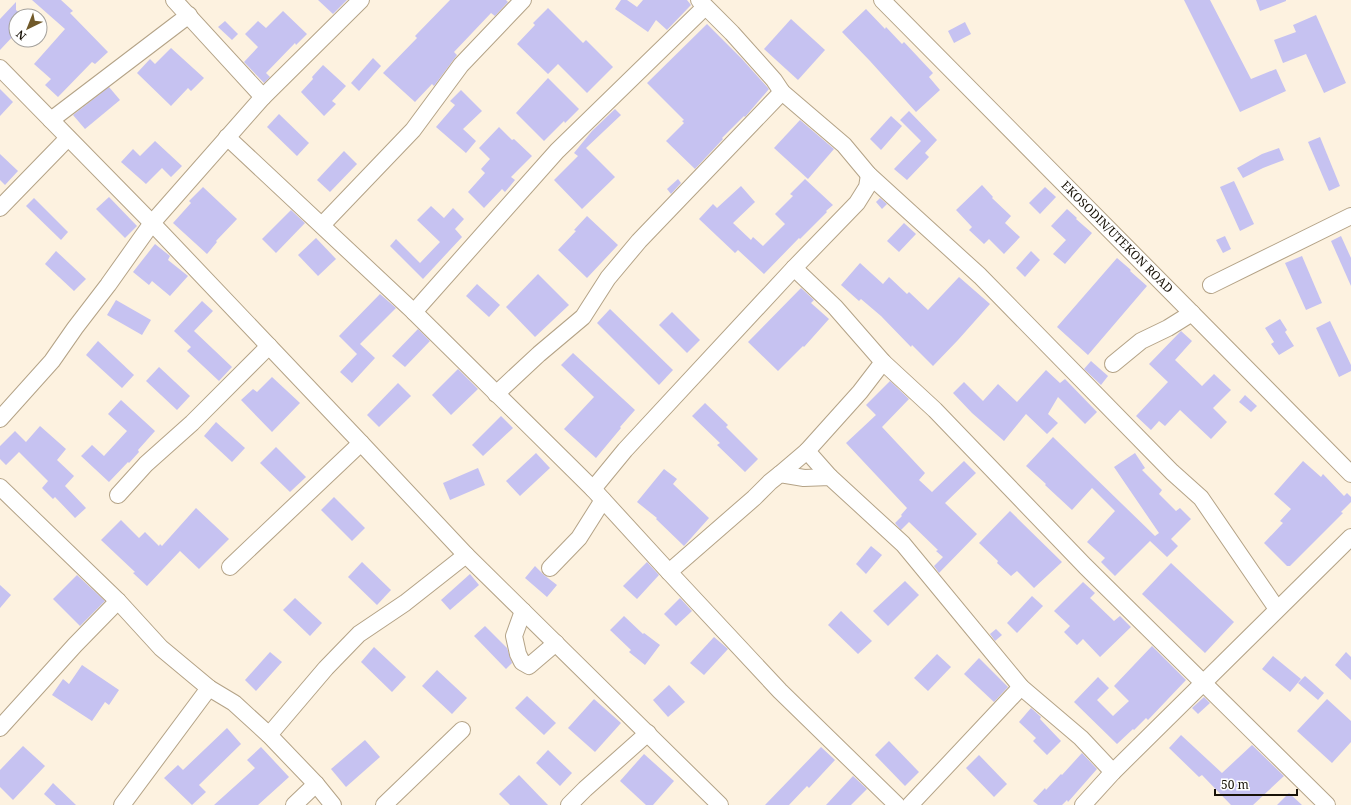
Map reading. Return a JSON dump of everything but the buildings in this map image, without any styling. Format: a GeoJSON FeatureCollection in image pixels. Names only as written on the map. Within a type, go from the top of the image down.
{"type":"FeatureCollection","features":[{"type":"Feature","properties":{"kind":"street"},"geometry":{"type":"LineString","coordinates":[[174,0],[263,97]]}},
{"type":"Feature","properties":{"kind":"street"},"geometry":{"type":"LineString","coordinates":[[322,226],[413,130],[461,65],[523,0]]}},
{"type":"Feature","properties":{"kind":"street","name":"EKOSODIN/UTEKON ROAD"},"geometry":{"type":"LineString","coordinates":[[882,0],[1351,474]]}},
{"type":"Feature","properties":{"kind":"street"},"geometry":{"type":"LineString","coordinates":[[0,419],[52,361],[152,223],[263,97],[359,1]]}},
{"type":"Feature","properties":{"kind":"street"},"geometry":{"type":"LineString","coordinates":[[414,312],[557,151],[702,3],[732,33],[774,80],[782,92],[844,145],[869,175],[980,276],[1172,472],[1200,498],[1277,609]]}},
{"type":"Feature","properties":{"kind":"street"},"geometry":{"type":"LineString","coordinates":[[51,120],[189,16]]}},
{"type":"Feature","properties":{"kind":"street"},"geometry":{"type":"LineString","coordinates":[[0,68],[152,223],[466,556],[720,805]]}},
{"type":"Feature","properties":{"kind":"street"},"geometry":{"type":"LineString","coordinates":[[496,394],[539,354],[582,318],[608,278],[639,241],[782,92]]}},
{"type":"Feature","properties":{"kind":"street"},"geometry":{"type":"LineString","coordinates":[[227,137],[414,312],[598,495],[780,691],[898,805]]}},
{"type":"Feature","properties":{"kind":"street"},"geometry":{"type":"LineString","coordinates":[[0,208],[68,138]]}},
{"type":"Feature","properties":{"kind":"street"},"geometry":{"type":"LineString","coordinates":[[550,568],[579,538],[598,495],[625,450],[794,268],[857,203],[867,187],[869,175]]}},
{"type":"Feature","properties":{"kind":"street"},"geometry":{"type":"LineString","coordinates":[[1211,285],[1351,216]]}},
{"type":"Feature","properties":{"kind":"street"},"geometry":{"type":"LineString","coordinates":[[794,268],[836,307],[883,362],[935,410],[1085,566],[1327,805]]}},
{"type":"Feature","properties":{"kind":"street"},"geometry":{"type":"LineString","coordinates":[[1113,364],[1141,341],[1168,328],[1192,313]]}},
{"type":"Feature","properties":{"kind":"street"},"geometry":{"type":"LineString","coordinates":[[118,495],[146,464],[192,423],[269,346]]}},
{"type":"Feature","properties":{"kind":"street"},"geometry":{"type":"LineString","coordinates":[[669,572],[807,451],[860,392],[883,362]]}},
{"type":"Feature","properties":{"kind":"street"},"geometry":{"type":"LineString","coordinates":[[230,567],[361,443]]}},
{"type":"Feature","properties":{"kind":"street"},"geometry":{"type":"LineString","coordinates":[[807,451],[830,477],[903,544],[1021,687],[1081,738],[1113,772]]}},
{"type":"Feature","properties":{"kind":"street"},"geometry":{"type":"LineString","coordinates":[[780,474],[804,478],[830,477]]}},
{"type":"Feature","properties":{"kind":"street"},"geometry":{"type":"LineString","coordinates":[[0,487],[118,601],[161,648],[209,688],[234,703],[269,735],[316,784],[333,805]]}},
{"type":"Feature","properties":{"kind":"street"},"geometry":{"type":"LineString","coordinates":[[1084,805],[1113,772],[1351,537]]}},
{"type":"Feature","properties":{"kind":"street"},"geometry":{"type":"LineString","coordinates":[[269,735],[326,668],[359,634],[405,603],[466,556]]}},
{"type":"Feature","properties":{"kind":"street"},"geometry":{"type":"LineString","coordinates":[[0,728],[75,644],[118,601]]}},
{"type":"Feature","properties":{"kind":"street"},"geometry":{"type":"LineString","coordinates":[[523,611],[514,636],[518,654],[522,662],[529,666],[556,643]]}},
{"type":"Feature","properties":{"kind":"street"},"geometry":{"type":"LineString","coordinates":[[910,805],[1021,687]]}},
{"type":"Feature","properties":{"kind":"street"},"geometry":{"type":"LineString","coordinates":[[122,805],[209,688]]}},
{"type":"Feature","properties":{"kind":"street"},"geometry":{"type":"LineString","coordinates":[[384,805],[462,730]]}},
{"type":"Feature","properties":{"kind":"street"},"geometry":{"type":"LineString","coordinates":[[569,805],[648,733]]}},
{"type":"Feature","properties":{"kind":"street"},"geometry":{"type":"LineString","coordinates":[[294,805],[316,784]]}}]}
